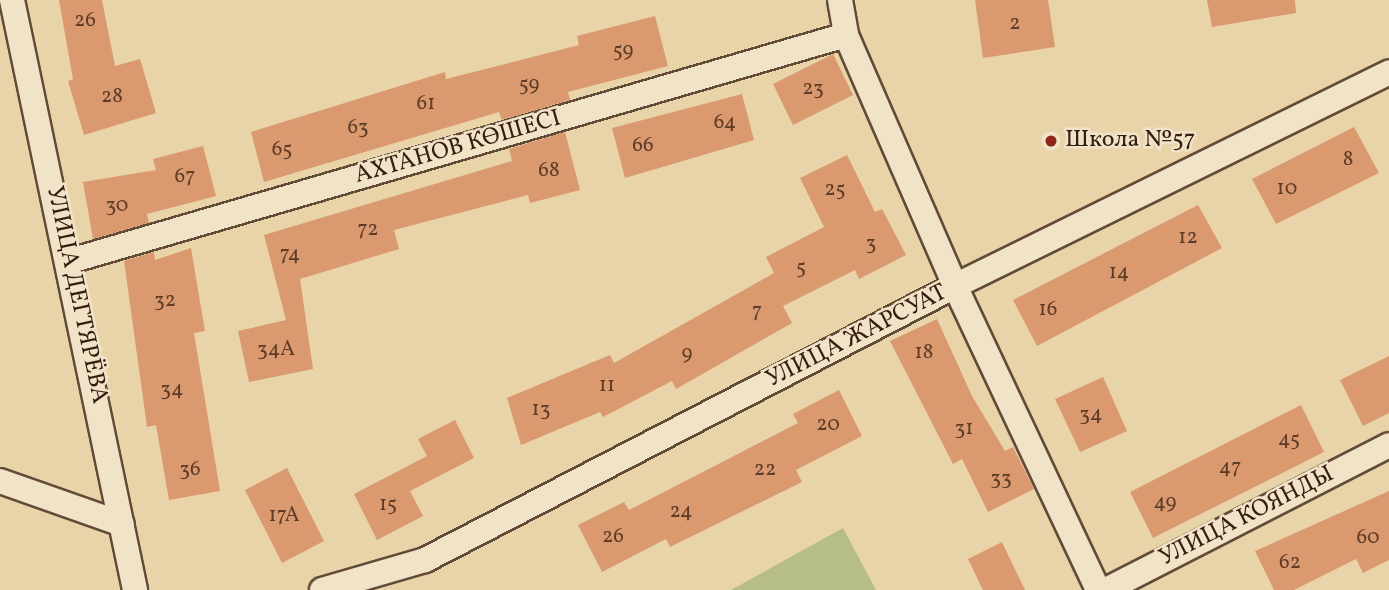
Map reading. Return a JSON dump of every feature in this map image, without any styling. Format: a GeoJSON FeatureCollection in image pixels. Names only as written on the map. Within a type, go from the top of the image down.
{"type":"FeatureCollection","features":[{"type":"Feature","properties":{"kind":"street","name":"УЛИЦА ДЕГТЯРЁВА"},"geometry":{"type":"LineString","coordinates":[[12,0],[70,261],[135,590]]}},
{"type":"Feature","properties":{"kind":"street"},"geometry":{"type":"LineString","coordinates":[[840,0],[846,35],[955,286],[1098,590]]}},
{"type":"Feature","properties":{"kind":"street","name":"АХТАНОВ КӨШЕСІ"},"geometry":{"type":"LineString","coordinates":[[70,261],[846,35]]}},
{"type":"Feature","properties":{"kind":"street","name":"УЛИЦА ЖАРСУАТ"},"geometry":{"type":"LineString","coordinates":[[322,590],[425,560],[955,286],[1389,72]]}},
{"type":"Feature","properties":{"kind":"street","name":"УЛИЦА КОЯНДЫ"},"geometry":{"type":"LineString","coordinates":[[1106,590],[1389,445]]}},
{"type":"Feature","properties":{"kind":"street"},"geometry":{"type":"LineString","coordinates":[[0,481],[122,524]]}},
{"type":"Feature","properties":{"kind":"green space"},"geometry":{"type":"Polygon","coordinates":[[[843,528],[876,590],[731,590],[843,528]]]}},
{"type":"Feature","properties":{"kind":"building"},"geometry":{"type":"Polygon","coordinates":[[[59,0],[102,0],[115,66],[140,59],[156,113],[84,135],[68,81],[73,79],[59,0]]]}},
{"type":"Feature","properties":{"kind":"building"},"geometry":{"type":"Polygon","coordinates":[[[975,0],[1048,0],[1055,47],[983,58],[975,0]]]}},
{"type":"Feature","properties":{"kind":"building"},"geometry":{"type":"Polygon","coordinates":[[[1207,0],[1295,0],[1296,13],[1212,27],[1207,0]]]}},
{"type":"Feature","properties":{"kind":"building"},"geometry":{"type":"Polygon","coordinates":[[[655,16],[668,66],[568,92],[570,100],[502,120],[499,112],[264,182],[251,132],[445,72],[446,79],[579,45],[577,36],[655,16]]]}},
{"type":"Feature","properties":{"kind":"building"},"geometry":{"type":"Polygon","coordinates":[[[833,54],[853,95],[793,125],[773,84],[833,54]]]}},
{"type":"Feature","properties":{"kind":"building"},"geometry":{"type":"Polygon","coordinates":[[[742,94],[754,140],[625,178],[612,128],[742,94]]]}},
{"type":"Feature","properties":{"kind":"building"},"geometry":{"type":"Polygon","coordinates":[[[1354,127],[1379,173],[1276,224],[1252,179],[1354,127]]]}},
{"type":"Feature","properties":{"kind":"building"},"geometry":{"type":"Polygon","coordinates":[[[565,132],[580,190],[530,203],[528,195],[394,230],[399,249],[300,279],[313,369],[249,382],[238,331],[286,320],[264,235],[512,161],[509,149],[565,132]]]}},
{"type":"Feature","properties":{"kind":"building"},"geometry":{"type":"Polygon","coordinates":[[[203,146],[216,196],[147,214],[149,223],[93,239],[83,182],[156,170],[153,159],[203,146]]]}},
{"type":"Feature","properties":{"kind":"building"},"geometry":{"type":"Polygon","coordinates":[[[847,155],[875,212],[882,209],[906,255],[859,279],[855,270],[783,306],[792,323],[676,389],[672,381],[603,417],[600,412],[521,445],[507,398],[610,355],[614,363],[774,273],[766,257],[824,227],[800,178],[847,155]]]}},
{"type":"Feature","properties":{"kind":"building"},"geometry":{"type":"Polygon","coordinates":[[[1198,205],[1222,248],[1037,346],[1013,300],[1198,205]]]}},
{"type":"Feature","properties":{"kind":"building"},"geometry":{"type":"Polygon","coordinates":[[[191,248],[205,331],[194,333],[220,491],[169,500],[156,425],[147,427],[124,261],[154,252],[155,260],[191,248]]]}},
{"type":"Feature","properties":{"kind":"building"},"geometry":{"type":"Polygon","coordinates":[[[937,319],[972,396],[1005,451],[1013,447],[1034,489],[988,512],[962,459],[953,464],[890,341],[937,319]]]}},
{"type":"Feature","properties":{"kind":"building"},"geometry":{"type":"Polygon","coordinates":[[[1389,356],[1389,413],[1363,426],[1340,380],[1389,356]]]}},
{"type":"Feature","properties":{"kind":"building"},"geometry":{"type":"Polygon","coordinates":[[[1103,377],[1127,431],[1080,452],[1055,399],[1103,377]]]}},
{"type":"Feature","properties":{"kind":"building"},"geometry":{"type":"Polygon","coordinates":[[[839,390],[862,436],[796,470],[802,482],[670,547],[666,539],[602,572],[578,525],[624,502],[629,510],[798,423],[793,414],[839,390]]]}},
{"type":"Feature","properties":{"kind":"building"},"geometry":{"type":"Polygon","coordinates":[[[1301,405],[1324,452],[1153,538],[1130,492],[1301,405]]]}},
{"type":"Feature","properties":{"kind":"building"},"geometry":{"type":"Polygon","coordinates":[[[455,420],[474,458],[410,491],[423,516],[377,540],[354,494],[427,456],[418,439],[455,420]]]}},
{"type":"Feature","properties":{"kind":"building"},"geometry":{"type":"Polygon","coordinates":[[[287,468],[324,541],[282,563],[245,490],[287,468]]]}},
{"type":"Feature","properties":{"kind":"building"},"geometry":{"type":"Polygon","coordinates":[[[1389,491],[1389,560],[1363,573],[1356,559],[1294,590],[1274,590],[1255,551],[1389,491]]]}},
{"type":"Feature","properties":{"kind":"building"},"geometry":{"type":"Polygon","coordinates":[[[1002,542],[1025,590],[983,590],[968,559],[1002,542]]]}},
{"type":"Feature","properties":{"kind":"place","name":"Школа №57"},"geometry":{"type":"Point","coordinates":[1051,141]}}]}
